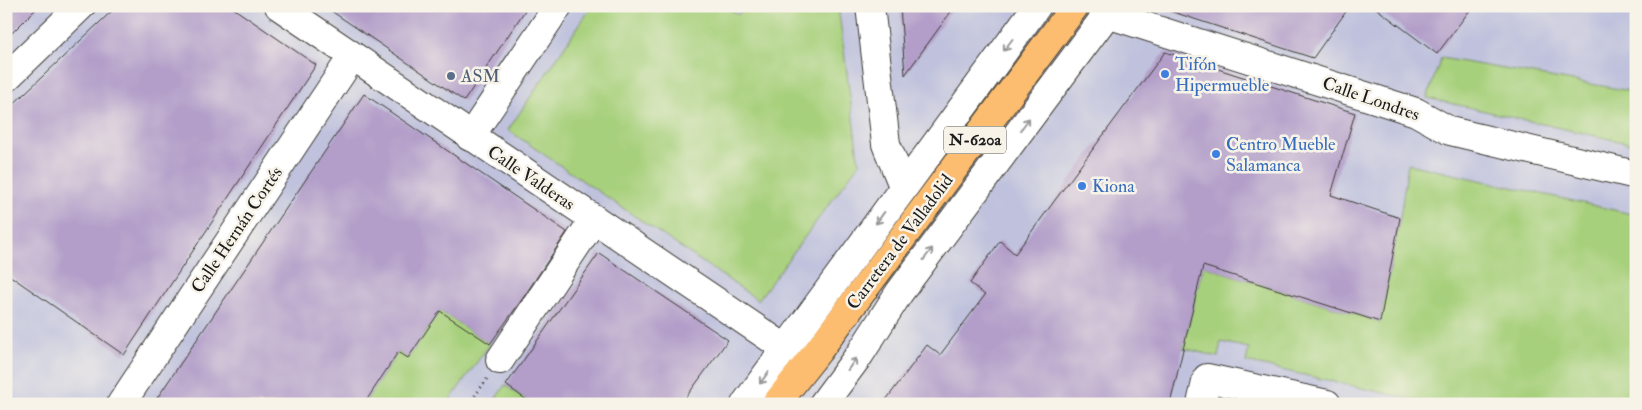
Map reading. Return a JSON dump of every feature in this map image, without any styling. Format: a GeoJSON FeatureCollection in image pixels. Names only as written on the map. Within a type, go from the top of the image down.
{"type":"FeatureCollection","features":[{"type":"Feature","properties":{"kind":"highway","name":"Carretera de Valladolid"},"geometry":{"type":"LineString","coordinates":[[776,404],[818,351],[1075,6]]}},
{"type":"Feature","properties":{"kind":"street"},"geometry":{"type":"LineString","coordinates":[[6,78],[81,6]]}},
{"type":"Feature","properties":{"kind":"street","name":"Calle Valderas"},"geometry":{"type":"LineString","coordinates":[[279,6],[470,137],[785,348]]}},
{"type":"Feature","properties":{"kind":"street"},"geometry":{"type":"LineString","coordinates":[[470,137],[558,6]]}},
{"type":"Feature","properties":{"kind":"street"},"geometry":{"type":"LineString","coordinates":[[870,6],[886,144],[903,186]]}},
{"type":"Feature","properties":{"kind":"street","name":"Carretera de Valladolid"},"geometry":{"type":"LineString","coordinates":[[745,404],[903,186],[1037,6]]}},
{"type":"Feature","properties":{"kind":"street","name":"Carretera de Valladolid"},"geometry":{"type":"LineString","coordinates":[[823,404],[860,354],[899,293],[1110,10]]}},
{"type":"Feature","properties":{"kind":"street","name":"Calle Londres"},"geometry":{"type":"LineString","coordinates":[[1110,10],[1416,112],[1450,131],[1636,175]]}},
{"type":"Feature","properties":{"kind":"street","name":"Calle Hernán Cortés"},"geometry":{"type":"LineString","coordinates":[[121,404],[352,57]]}},
{"type":"Feature","properties":{"kind":"street"},"geometry":{"type":"LineString","coordinates":[[500,360],[594,219]]}},
{"type":"Feature","properties":{"kind":"street"},"geometry":{"type":"LineString","coordinates":[[1204,391],[1327,404]]}},
{"type":"Feature","properties":{"kind":"shaded area"},"geometry":{"type":"Polygon","coordinates":[[[6,6],[1636,6],[1636,404],[6,404],[6,6]]]}},
{"type":"Feature","properties":{"kind":"green space"},"geometry":{"type":"Polygon","coordinates":[[[592,6],[725,6],[738,15],[745,6],[838,6],[859,164],[758,300],[508,130],[592,6]]]}},
{"type":"Feature","properties":{"kind":"green space"},"geometry":{"type":"Polygon","coordinates":[[[1441,58],[1636,92],[1636,145],[1427,98],[1441,58]]]}},
{"type":"Feature","properties":{"kind":"green space"},"geometry":{"type":"Polygon","coordinates":[[[1408,164],[1636,215],[1636,404],[1433,404],[1246,362],[1249,348],[1221,342],[1218,357],[1183,348],[1203,266],[1380,322],[1400,218],[1408,164]]]}},
{"type":"Feature","properties":{"kind":"green space"},"geometry":{"type":"Polygon","coordinates":[[[440,311],[490,344],[447,404],[364,404],[398,352],[408,358],[440,311]]]}},
{"type":"Feature","properties":{"kind":"green space"},"geometry":{"type":"Polygon","coordinates":[[[505,385],[532,404],[492,404],[505,385]]]}},
{"type":"Feature","properties":{"kind":"building"},"geometry":{"type":"Polygon","coordinates":[[[6,6],[39,6],[6,39],[6,6]]]}},
{"type":"Feature","properties":{"kind":"building"},"geometry":{"type":"Polygon","coordinates":[[[117,6],[230,6],[316,65],[124,355],[6,273],[6,111],[117,6]]]}},
{"type":"Feature","properties":{"kind":"building"},"geometry":{"type":"Polygon","coordinates":[[[324,6],[528,6],[464,101],[324,6]]]}},
{"type":"Feature","properties":{"kind":"building"},"geometry":{"type":"Polygon","coordinates":[[[900,6],[955,6],[905,75],[900,6]]]}},
{"type":"Feature","properties":{"kind":"building"},"geometry":{"type":"Polygon","coordinates":[[[1168,6],[1350,6],[1313,58],[1167,10],[1168,6]]]}},
{"type":"Feature","properties":{"kind":"building"},"geometry":{"type":"Polygon","coordinates":[[[1373,6],[1473,6],[1437,54],[1373,6]]]}},
{"type":"Feature","properties":{"kind":"building"},"geometry":{"type":"Polygon","coordinates":[[[1165,52],[1355,113],[1331,195],[1400,218],[1380,322],[1203,266],[1170,404],[883,404],[927,345],[940,355],[985,295],[970,283],[1000,241],[1015,254],[1165,52]]]}},
{"type":"Feature","properties":{"kind":"building"},"geometry":{"type":"Polygon","coordinates":[[[364,94],[567,232],[523,298],[490,344],[440,311],[408,358],[398,352],[364,404],[153,404],[364,94]]]}},
{"type":"Feature","properties":{"kind":"building"},"geometry":{"type":"Polygon","coordinates":[[[599,253],[728,340],[681,404],[532,404],[506,385],[599,253]]]}},
{"type":"Feature","properties":{"kind":"place","name":"Tifón Hipermueble"},"geometry":{"type":"Point","coordinates":[1165,74]}},
{"type":"Feature","properties":{"kind":"place","name":"ASM"},"geometry":{"type":"Point","coordinates":[451,76]}},
{"type":"Feature","properties":{"kind":"place","name":"Centro Mueble Salamanca"},"geometry":{"type":"Point","coordinates":[1216,154]}},
{"type":"Feature","properties":{"kind":"place","name":"Kiona"},"geometry":{"type":"Point","coordinates":[1082,186]}}]}
